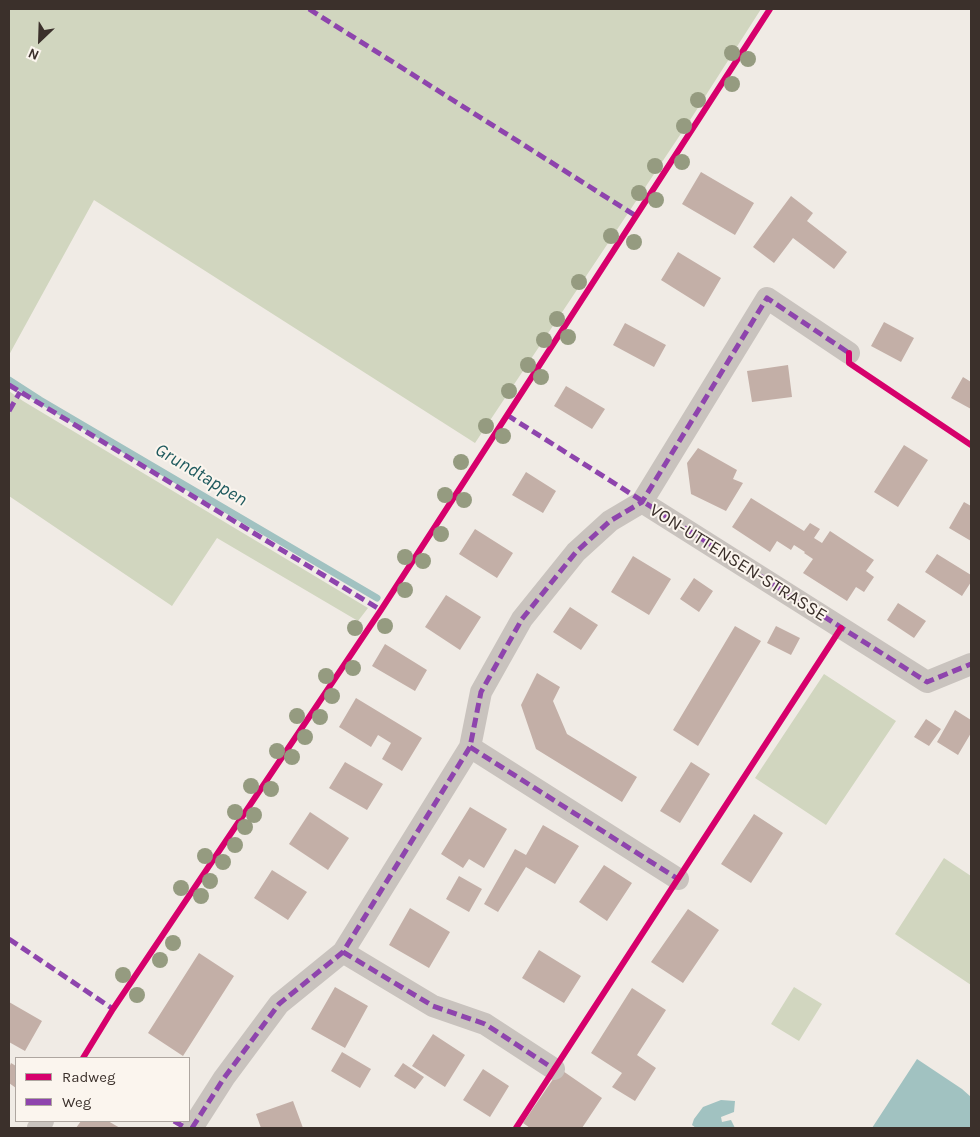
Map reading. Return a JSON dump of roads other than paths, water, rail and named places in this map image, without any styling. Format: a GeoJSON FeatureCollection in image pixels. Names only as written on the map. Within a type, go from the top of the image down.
{"type":"FeatureCollection","features":[{"type":"Feature","properties":{"kind":"street","name":"VON-UTTENSEN-STRASSE"},"geometry":{"type":"LineString","coordinates":[[849,353],[767,298],[642,502],[927,682],[971,664]]}},
{"type":"Feature","properties":{"kind":"street"},"geometry":{"type":"LineString","coordinates":[[192,1128],[224,1078],[279,1004],[343,952],[470,747],[481,692],[522,619],[576,552],[610,521],[642,502]]}},
{"type":"Feature","properties":{"kind":"street"},"geometry":{"type":"LineString","coordinates":[[470,747],[678,879]]}},
{"type":"Feature","properties":{"kind":"street"},"geometry":{"type":"LineString","coordinates":[[343,952],[433,1006],[485,1024],[554,1070]]}},
{"type":"Feature","properties":{"kind":"water"},"geometry":{"type":"Polygon","coordinates":[[[917,1059],[971,1097],[971,1128],[872,1128],[917,1059]]]}},
{"type":"Feature","properties":{"kind":"water"},"geometry":{"type":"Polygon","coordinates":[[[721,1100],[735,1101],[734,1112],[721,1117],[722,1122],[731,1120],[735,1128],[696,1128],[692,1125],[703,1107],[721,1100]]]}},
{"type":"Feature","properties":{"kind":"waterway","name":"Grundtappen"},"geometry":{"type":"LineString","coordinates":[[9,380],[377,598]]}}]}
